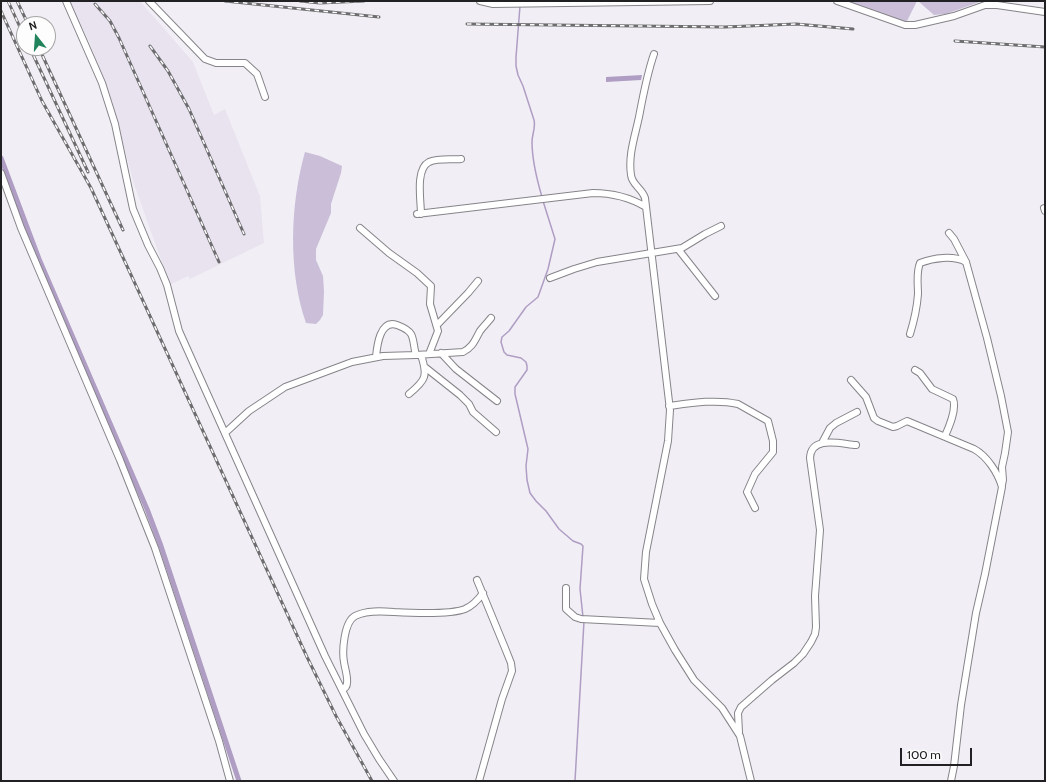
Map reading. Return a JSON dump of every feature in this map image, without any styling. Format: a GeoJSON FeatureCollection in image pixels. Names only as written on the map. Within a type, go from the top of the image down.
{"type":"FeatureCollection","features":[{"type":"Feature","properties":{"kind":"street"},"geometry":{"type":"LineString","coordinates":[[66,1],[94,64],[106,96],[115,124],[134,208],[146,239],[160,268],[179,331],[325,656],[379,759],[394,781]]}},
{"type":"Feature","properties":{"kind":"street"},"geometry":{"type":"LineString","coordinates":[[149,1],[205,59],[216,62],[244,63],[257,74],[265,97]]}},
{"type":"Feature","properties":{"kind":"street"},"geometry":{"type":"LineString","coordinates":[[480,1],[493,4],[710,1]]}},
{"type":"Feature","properties":{"kind":"street"},"geometry":{"type":"LineString","coordinates":[[837,1],[905,26],[954,16],[985,5],[997,4],[1045,12]]}},
{"type":"Feature","properties":{"kind":"street"},"geometry":{"type":"LineString","coordinates":[[654,54],[647,78],[631,150],[631,176],[635,186],[643,192],[646,207],[669,406],[668,441],[646,552],[644,579],[660,623],[675,650],[694,680],[722,708],[740,736]]}},
{"type":"Feature","properties":{"kind":"street"},"geometry":{"type":"LineString","coordinates":[[461,159],[437,160],[429,162],[424,167],[420,180],[419,214],[593,193],[609,193],[635,200],[646,207]]}},
{"type":"Feature","properties":{"kind":"street"},"geometry":{"type":"LineString","coordinates":[[1,173],[21,228],[120,460],[155,548],[213,720],[230,781]]}},
{"type":"Feature","properties":{"kind":"street"},"geometry":{"type":"LineString","coordinates":[[550,278],[597,262],[678,249],[689,245],[705,234],[721,226]]}},
{"type":"Feature","properties":{"kind":"street"},"geometry":{"type":"LineString","coordinates":[[360,228],[389,253],[417,273],[431,286],[430,304],[438,331],[429,354]]}},
{"type":"Feature","properties":{"kind":"street"},"geometry":{"type":"LineString","coordinates":[[948,234],[954,238],[966,262],[987,338],[1008,432],[1002,467],[1002,495],[976,613],[961,705],[952,781]]}},
{"type":"Feature","properties":{"kind":"street"},"geometry":{"type":"LineString","coordinates":[[678,249],[715,296]]}},
{"type":"Feature","properties":{"kind":"street"},"geometry":{"type":"LineString","coordinates":[[910,334],[915,318],[918,294],[918,268],[920,263],[927,260],[949,258],[960,258],[966,262]]}},
{"type":"Feature","properties":{"kind":"street"},"geometry":{"type":"LineString","coordinates":[[437,325],[478,281]]}},
{"type":"Feature","properties":{"kind":"street"},"geometry":{"type":"LineString","coordinates":[[225,433],[249,410],[285,388],[352,362],[376,357],[464,352],[473,345],[481,330],[491,318]]}},
{"type":"Feature","properties":{"kind":"street"},"geometry":{"type":"LineString","coordinates":[[376,357],[380,335],[388,325],[393,324],[407,330],[418,355],[426,368],[460,395],[469,404],[473,412],[496,432]]}},
{"type":"Feature","properties":{"kind":"street"},"geometry":{"type":"LineString","coordinates":[[440,353],[456,369],[497,401]]}},
{"type":"Feature","properties":{"kind":"street"},"geometry":{"type":"LineString","coordinates":[[409,394],[423,381],[426,376],[426,368]]}},
{"type":"Feature","properties":{"kind":"street"},"geometry":{"type":"LineString","coordinates":[[915,370],[920,372],[932,389],[952,399],[954,405],[945,436]]}},
{"type":"Feature","properties":{"kind":"street"},"geometry":{"type":"LineString","coordinates":[[852,380],[866,397],[874,418],[878,421],[893,427],[907,421],[945,436],[981,453],[1002,485]]}},
{"type":"Feature","properties":{"kind":"street"},"geometry":{"type":"LineString","coordinates":[[669,406],[716,402],[733,403],[738,404],[768,421],[773,452],[755,474],[747,492],[755,508]]}},
{"type":"Feature","properties":{"kind":"street"},"geometry":{"type":"LineString","coordinates":[[822,443],[830,428],[836,423],[857,412]]}},
{"type":"Feature","properties":{"kind":"street"},"geometry":{"type":"LineString","coordinates":[[751,781],[740,736],[738,713],[741,707],[772,680],[794,664],[811,642],[816,627],[815,596],[820,530],[810,451],[813,447],[822,443],[833,442],[856,445]]}},
{"type":"Feature","properties":{"kind":"street"},"geometry":{"type":"LineString","coordinates":[[477,580],[512,667],[479,781]]}},
{"type":"Feature","properties":{"kind":"street"},"geometry":{"type":"LineString","coordinates":[[566,588],[566,609],[584,620],[660,623]]}},
{"type":"Feature","properties":{"kind":"street"},"geometry":{"type":"LineString","coordinates":[[342,690],[347,686],[348,682],[343,660],[348,624],[353,617],[374,612],[440,612],[461,610],[474,604],[483,593]]}},
{"type":"Feature","properties":{"kind":"shaded area"},"geometry":{"type":"Polygon","coordinates":[[[70,1],[140,1],[193,62],[214,115],[225,109],[260,196],[264,243],[190,279],[188,276],[170,285],[134,184],[114,111],[91,46],[70,1]]]}},
{"type":"Feature","properties":{"kind":"shaded area"},"geometry":{"type":"Polygon","coordinates":[[[846,1],[917,1],[907,21],[901,22],[846,1]]]}},
{"type":"Feature","properties":{"kind":"shaded area"},"geometry":{"type":"Polygon","coordinates":[[[918,1],[982,1],[946,14],[934,15],[918,1]]]}},
{"type":"Feature","properties":{"kind":"shaded area"},"geometry":{"type":"Polygon","coordinates":[[[642,75],[641,80],[606,82],[606,77],[642,75]]]}},
{"type":"Feature","properties":{"kind":"shaded area"},"geometry":{"type":"Polygon","coordinates":[[[305,152],[320,156],[342,166],[331,204],[331,213],[316,249],[316,260],[323,276],[324,291],[323,315],[316,324],[306,323],[296,282],[294,260],[293,238],[296,194],[305,152]]]}},
{"type":"Feature","properties":{"kind":"waterway"},"geometry":{"type":"LineString","coordinates":[[520,6],[516,66],[535,125],[532,142],[533,156],[542,197]]}},
{"type":"Feature","properties":{"kind":"waterway"},"geometry":{"type":"LineString","coordinates":[[1,158],[39,259],[147,509],[161,546],[239,781]]}},
{"type":"Feature","properties":{"kind":"waterway"},"geometry":{"type":"LineString","coordinates":[[543,201],[555,239],[548,269],[538,297],[526,307],[509,331],[502,337],[501,342],[504,352],[507,355],[521,358],[526,362],[527,366],[527,370],[515,387],[515,394],[528,449],[526,466],[530,493],[559,529],[573,541],[583,546],[580,589],[583,617]]}},
{"type":"Feature","properties":{"kind":"waterway"},"geometry":{"type":"LineString","coordinates":[[575,781],[584,621]]}},
{"type":"Feature","properties":{"kind":"railway"},"geometry":{"type":"LineString","coordinates":[[8,1],[16,18]]}},
{"type":"Feature","properties":{"kind":"railway"},"geometry":{"type":"LineString","coordinates":[[17,1],[24,16]]}},
{"type":"Feature","properties":{"kind":"railway"},"geometry":{"type":"LineString","coordinates":[[225,1],[379,17]]}},
{"type":"Feature","properties":{"kind":"railway"},"geometry":{"type":"LineString","coordinates":[[300,1],[320,3],[364,1]]}},
{"type":"Feature","properties":{"kind":"railway"},"geometry":{"type":"LineString","coordinates":[[95,4],[110,21],[119,38],[219,262]]}},
{"type":"Feature","properties":{"kind":"railway"},"geometry":{"type":"LineString","coordinates":[[1,11],[42,101],[91,188],[307,657],[336,716],[372,781]]}},
{"type":"Feature","properties":{"kind":"railway"},"geometry":{"type":"LineString","coordinates":[[467,24],[725,27],[796,24],[853,29]]}},
{"type":"Feature","properties":{"kind":"railway"},"geometry":{"type":"LineString","coordinates":[[955,41],[1045,47]]}},
{"type":"Feature","properties":{"kind":"railway"},"geometry":{"type":"LineString","coordinates":[[150,46],[168,71],[189,109],[244,234]]}},
{"type":"Feature","properties":{"kind":"railway"},"geometry":{"type":"LineString","coordinates":[[34,56],[88,172]]}},
{"type":"Feature","properties":{"kind":"railway"},"geometry":{"type":"LineString","coordinates":[[43,56],[123,230]]}}]}
